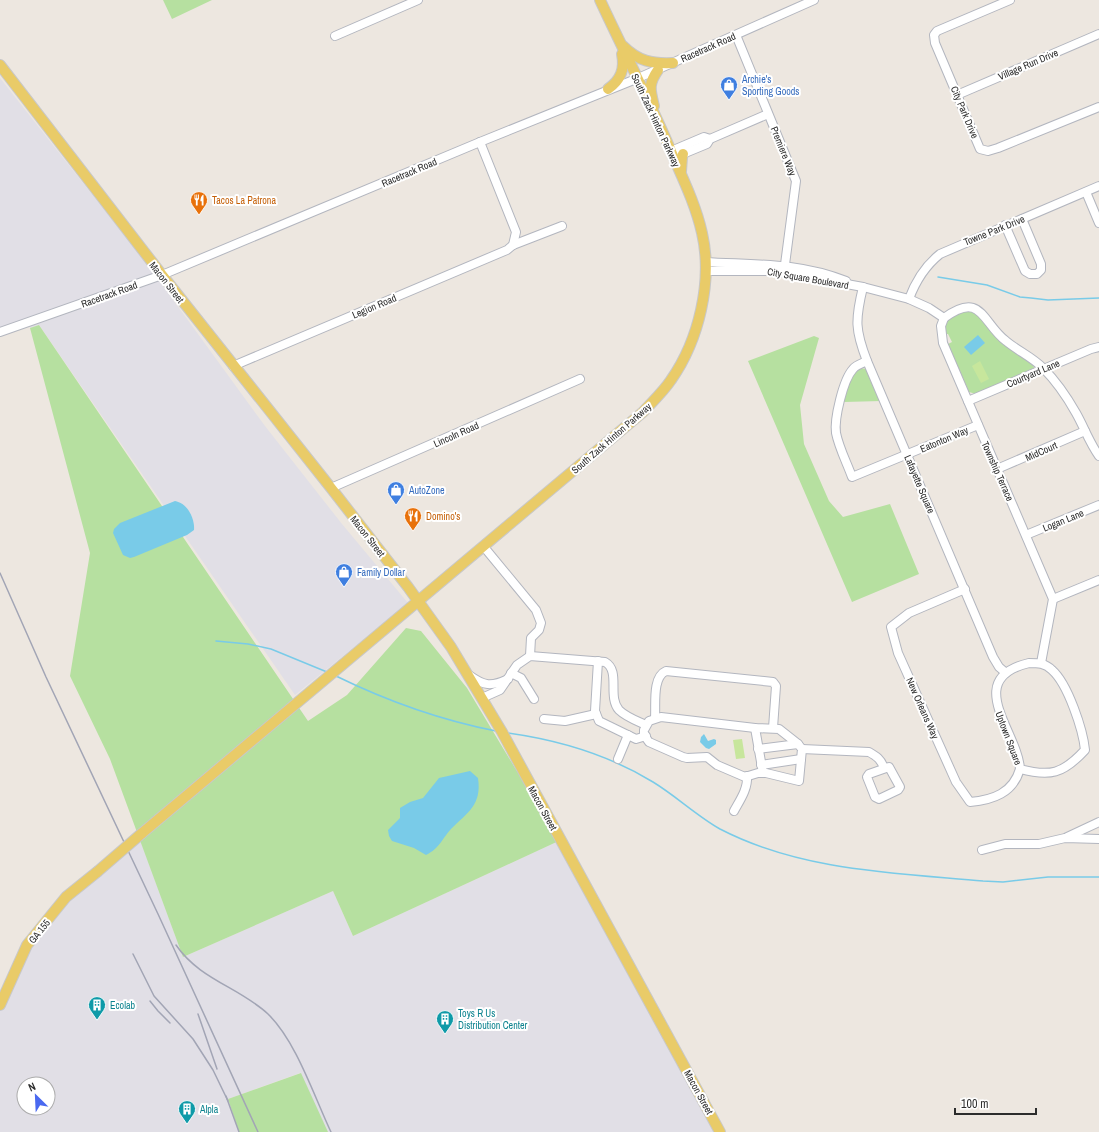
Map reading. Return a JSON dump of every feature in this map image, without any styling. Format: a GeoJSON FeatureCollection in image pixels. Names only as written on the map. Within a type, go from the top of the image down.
{"type":"FeatureCollection","features":[{"type":"Feature","properties":{"kind":"main road","name":"South Zack Hinton Parkway"},"geometry":{"type":"LineString","coordinates":[[418,601],[643,412],[670,381],[686,353],[698,322],[705,266],[702,234],[695,209],[682,176],[681,165],[676,154],[636,79],[600,0]]}},
{"type":"Feature","properties":{"kind":"main road"},"geometry":{"type":"LineString","coordinates":[[619,42],[628,52],[644,61],[673,63]]}},
{"type":"Feature","properties":{"kind":"main road"},"geometry":{"type":"LineString","coordinates":[[608,89],[615,84],[623,70],[619,42]]}},
{"type":"Feature","properties":{"kind":"main road","name":"Macon Street"},"geometry":{"type":"LineString","coordinates":[[0,66],[418,601],[468,675],[720,1132]]}},
{"type":"Feature","properties":{"kind":"main road"},"geometry":{"type":"LineString","coordinates":[[658,70],[651,79],[650,87],[659,124]]}},
{"type":"Feature","properties":{"kind":"main road","name":"GA 155"},"geometry":{"type":"LineString","coordinates":[[0,1005],[27,945],[66,897],[418,601]]}},
{"type":"Feature","properties":{"kind":"street"},"geometry":{"type":"LineString","coordinates":[[335,36],[418,0]]}},
{"type":"Feature","properties":{"kind":"street","name":"Racetrack Road"},"geometry":{"type":"LineString","coordinates":[[0,332],[162,275],[608,89],[658,70],[814,0]]}},
{"type":"Feature","properties":{"kind":"street","name":"City Park Drive"},"geometry":{"type":"LineString","coordinates":[[1010,0],[937,31],[934,35],[935,43],[980,149],[988,151],[998,148],[1099,107]]}},
{"type":"Feature","properties":{"kind":"street","name":"Village Run Drive"},"geometry":{"type":"LineString","coordinates":[[957,95],[1099,34]]}},
{"type":"Feature","properties":{"kind":"street","name":"Premiere Way"},"geometry":{"type":"LineString","coordinates":[[736,35],[796,181],[796,190],[784,269]]}},
{"type":"Feature","properties":{"kind":"street"},"geometry":{"type":"LineString","coordinates":[[676,154],[707,144],[710,139],[768,114]]}},
{"type":"Feature","properties":{"kind":"street"},"geometry":{"type":"LineString","coordinates":[[676,154],[704,137],[710,139]]}},
{"type":"Feature","properties":{"kind":"street"},"geometry":{"type":"LineString","coordinates":[[480,142],[516,232],[513,244]]}},
{"type":"Feature","properties":{"kind":"street","name":"Towne Park Drive"},"geometry":{"type":"LineString","coordinates":[[909,298],[921,274],[940,254],[1099,186]]}},
{"type":"Feature","properties":{"kind":"street"},"geometry":{"type":"LineString","coordinates":[[1086,192],[1099,223]]}},
{"type":"Feature","properties":{"kind":"street"},"geometry":{"type":"LineString","coordinates":[[1006,225],[1025,271],[1030,274],[1037,274],[1041,270],[1041,264],[1022,219]]}},
{"type":"Feature","properties":{"kind":"street","name":"Legion Road"},"geometry":{"type":"LineString","coordinates":[[233,366],[507,250],[513,244],[562,226]]}},
{"type":"Feature","properties":{"kind":"street","name":"City Square Boulevard"},"geometry":{"type":"LineString","coordinates":[[705,266],[761,263],[784,269],[831,275],[863,288],[909,298]]}},
{"type":"Feature","properties":{"kind":"street","name":"Lafayette Square"},"geometry":{"type":"LineString","coordinates":[[863,288],[856,326],[867,361],[993,657],[999,667],[1006,673]]}},
{"type":"Feature","properties":{"kind":"street"},"geometry":{"type":"LineString","coordinates":[[909,298],[929,308],[944,318],[954,311],[966,307],[975,309],[984,315],[1005,341],[1033,359],[1044,369],[1066,397],[1099,456]]}},
{"type":"Feature","properties":{"kind":"street","name":"Township Terrace"},"geometry":{"type":"LineString","coordinates":[[944,318],[941,326],[943,343],[1053,599]]}},
{"type":"Feature","properties":{"kind":"street","name":"Courtyard Lane"},"geometry":{"type":"LineString","coordinates":[[968,401],[1091,349],[1099,348]]}},
{"type":"Feature","properties":{"kind":"street","name":"Eatonton Way"},"geometry":{"type":"LineString","coordinates":[[867,361],[854,368],[849,375],[837,414],[836,432],[852,477],[978,425]]}},
{"type":"Feature","properties":{"kind":"street","name":"Lincoln Road"},"geometry":{"type":"LineString","coordinates":[[331,488],[580,379]]}},
{"type":"Feature","properties":{"kind":"street","name":"MidCourt"},"geometry":{"type":"LineString","coordinates":[[997,470],[1085,431]]}},
{"type":"Feature","properties":{"kind":"street","name":"Logan Lane"},"geometry":{"type":"LineString","coordinates":[[1026,535],[1099,505]]}},
{"type":"Feature","properties":{"kind":"street"},"geometry":{"type":"LineString","coordinates":[[484,547],[536,610],[541,624],[539,630],[531,638],[530,656]]}},
{"type":"Feature","properties":{"kind":"street"},"geometry":{"type":"LineString","coordinates":[[1006,673],[1020,665],[1041,663],[1053,599],[1099,581]]}},
{"type":"Feature","properties":{"kind":"street","name":"New Orleans Way"},"geometry":{"type":"LineString","coordinates":[[965,589],[909,613],[891,627],[898,653],[956,782],[970,802],[986,801],[1008,790],[1017,778],[1020,769]]}},
{"type":"Feature","properties":{"kind":"street"},"geometry":{"type":"LineString","coordinates":[[482,698],[500,690],[517,665],[530,656],[598,661],[610,665],[613,670],[613,698],[616,705],[625,714],[646,725]]}},
{"type":"Feature","properties":{"kind":"street"},"geometry":{"type":"LineString","coordinates":[[598,661],[596,714],[599,721],[636,739],[646,736]]}},
{"type":"Feature","properties":{"kind":"street","name":"Uptown Square"},"geometry":{"type":"LineString","coordinates":[[1006,673],[997,690],[996,700],[1017,754],[1020,769],[1035,773],[1049,773],[1058,771],[1073,763],[1085,750],[1080,723],[1060,680],[1052,670],[1041,663]]}},
{"type":"Feature","properties":{"kind":"street"},"geometry":{"type":"LineString","coordinates":[[655,718],[657,679],[662,673],[674,672],[773,682],[776,686],[773,728]]}},
{"type":"Feature","properties":{"kind":"street"},"geometry":{"type":"LineString","coordinates":[[468,675],[480,683],[485,684],[496,684],[510,676],[521,678],[534,699]]}},
{"type":"Feature","properties":{"kind":"street"},"geometry":{"type":"LineString","coordinates":[[544,719],[565,721],[596,714]]}},
{"type":"Feature","properties":{"kind":"street"},"geometry":{"type":"LineString","coordinates":[[762,769],[799,781],[801,759],[800,747],[779,729],[773,728],[755,728],[678,718],[655,718],[646,725],[644,730],[648,742],[654,745],[687,758],[707,757],[740,776],[747,776],[762,769],[801,759]]}},
{"type":"Feature","properties":{"kind":"street"},"geometry":{"type":"LineString","coordinates":[[755,728],[762,769]]}},
{"type":"Feature","properties":{"kind":"street"},"geometry":{"type":"LineString","coordinates":[[618,759],[628,735]]}},
{"type":"Feature","properties":{"kind":"street"},"geometry":{"type":"LineString","coordinates":[[758,749],[800,747],[869,752],[882,762],[884,768]]}},
{"type":"Feature","properties":{"kind":"street"},"geometry":{"type":"LineString","coordinates":[[734,811],[746,789],[747,776]]}},
{"type":"Feature","properties":{"kind":"street"},"geometry":{"type":"LineString","coordinates":[[982,850],[1005,844],[1039,844],[1065,838],[1099,822]]}},
{"type":"Feature","properties":{"kind":"street"},"geometry":{"type":"LineString","coordinates":[[1065,838],[1099,839]]}},
{"type":"Feature","properties":{"kind":"shaded area"},"geometry":{"type":"Polygon","coordinates":[[[0,78],[147,264],[265,426],[342,524],[408,603],[295,695],[39,325],[30,328],[27,319],[0,328],[0,78]]]}},
{"type":"Feature","properties":{"kind":"shaded area"},"geometry":{"type":"Polygon","coordinates":[[[138,834],[183,957],[333,891],[353,936],[563,839],[720,1132],[328,1132],[300,1073],[228,1099],[239,1132],[0,1132],[0,1010],[22,949],[70,891],[138,834]]]}},
{"type":"Feature","properties":{"kind":"green space"},"geometry":{"type":"Polygon","coordinates":[[[163,0],[212,0],[172,19],[163,0]]]}},
{"type":"Feature","properties":{"kind":"green space"},"geometry":{"type":"Polygon","coordinates":[[[967,309],[978,313],[1033,363],[1034,368],[976,394],[969,392],[948,344],[952,342],[948,334],[945,334],[946,323],[950,317],[967,309]]]}},
{"type":"Feature","properties":{"kind":"green space"},"geometry":{"type":"Polygon","coordinates":[[[39,325],[308,721],[347,695],[406,628],[421,631],[467,688],[515,768],[563,839],[353,936],[333,891],[183,957],[110,759],[70,676],[90,553],[30,328],[39,325]]]}},
{"type":"Feature","properties":{"kind":"green space"},"geometry":{"type":"Polygon","coordinates":[[[814,336],[819,338],[800,405],[804,444],[829,501],[843,517],[890,504],[919,574],[852,602],[748,361],[814,336]]]}},
{"type":"Feature","properties":{"kind":"green space"},"geometry":{"type":"Polygon","coordinates":[[[980,361],[989,379],[981,383],[972,366],[980,361]]]}},
{"type":"Feature","properties":{"kind":"green space"},"geometry":{"type":"Polygon","coordinates":[[[859,368],[867,369],[881,401],[844,402],[851,376],[859,368]]]}},
{"type":"Feature","properties":{"kind":"green space"},"geometry":{"type":"Polygon","coordinates":[[[742,739],[745,758],[736,759],[733,740],[742,739]]]}},
{"type":"Feature","properties":{"kind":"green space"},"geometry":{"type":"Polygon","coordinates":[[[301,1073],[328,1132],[239,1132],[228,1099],[301,1073]]]}},
{"type":"Feature","properties":{"kind":"water"},"geometry":{"type":"Polygon","coordinates":[[[978,335],[985,343],[971,355],[964,347],[978,335]]]}},
{"type":"Feature","properties":{"kind":"water"},"geometry":{"type":"Polygon","coordinates":[[[175,501],[187,508],[192,516],[194,530],[187,535],[134,557],[130,558],[123,555],[113,533],[114,529],[120,523],[175,501]]]}},
{"type":"Feature","properties":{"kind":"water"},"geometry":{"type":"Polygon","coordinates":[[[704,734],[708,741],[714,739],[716,740],[716,744],[709,749],[700,742],[701,737],[704,734]]]}},
{"type":"Feature","properties":{"kind":"water"},"geometry":{"type":"Polygon","coordinates":[[[470,771],[478,778],[479,787],[476,802],[468,813],[451,829],[434,850],[426,855],[414,848],[392,841],[388,830],[400,818],[400,808],[410,802],[423,798],[439,778],[470,771]]]}},
{"type":"Feature","properties":{"kind":"waterway"},"geometry":{"type":"LineString","coordinates":[[938,277],[987,285],[1020,297],[1048,300],[1099,298]]}},
{"type":"Feature","properties":{"kind":"waterway"},"geometry":{"type":"LineString","coordinates":[[216,641],[248,644],[271,649],[327,672]]}},
{"type":"Feature","properties":{"kind":"waterway"},"geometry":{"type":"LineString","coordinates":[[336,676],[375,694],[414,709],[475,727],[496,731]]}},
{"type":"Feature","properties":{"kind":"waterway"},"geometry":{"type":"LineString","coordinates":[[508,733],[564,744],[601,756],[636,772],[653,782],[720,829],[751,843],[783,854],[815,862],[882,872],[983,881],[1003,882],[1048,877],[1099,877]]}},
{"type":"Feature","properties":{"kind":"railway"},"geometry":{"type":"LineString","coordinates":[[0,573],[46,677],[158,914],[258,1132]]}},
{"type":"Feature","properties":{"kind":"railway"},"geometry":{"type":"LineString","coordinates":[[176,945],[196,967],[257,1005],[278,1025],[304,1070],[331,1132]]}},
{"type":"Feature","properties":{"kind":"railway"},"geometry":{"type":"LineString","coordinates":[[133,954],[154,996],[193,1039],[213,1070],[228,1101]]}},
{"type":"Feature","properties":{"kind":"railway"},"geometry":{"type":"LineString","coordinates":[[150,1001],[170,1023]]}},
{"type":"Feature","properties":{"kind":"railway"},"geometry":{"type":"LineString","coordinates":[[198,1014],[217,1069]]}},
{"type":"Feature","properties":{"kind":"railway"},"geometry":{"type":"LineString","coordinates":[[226,1096],[239,1132]]}},
{"type":"Feature","properties":{"kind":"place","name":"Archie's Sporting Goods"},"geometry":{"type":"Point","coordinates":[729,100]}},
{"type":"Feature","properties":{"kind":"place","name":"Tacos La Patrona"},"geometry":{"type":"Point","coordinates":[199,215]}},
{"type":"Feature","properties":{"kind":"place","name":"AutoZone"},"geometry":{"type":"Point","coordinates":[396,505]}},
{"type":"Feature","properties":{"kind":"place","name":"Domino's"},"geometry":{"type":"Point","coordinates":[413,531]}},
{"type":"Feature","properties":{"kind":"place","name":"Family Dollar"},"geometry":{"type":"Point","coordinates":[344,587]}},
{"type":"Feature","properties":{"kind":"place","name":"Ecolab"},"geometry":{"type":"Point","coordinates":[97,1020]}},
{"type":"Feature","properties":{"kind":"place","name":"Toys R Us Distribution Center"},"geometry":{"type":"Point","coordinates":[445,1034]}},
{"type":"Feature","properties":{"kind":"place","name":"Alpla"},"geometry":{"type":"Point","coordinates":[187,1124]}}]}
